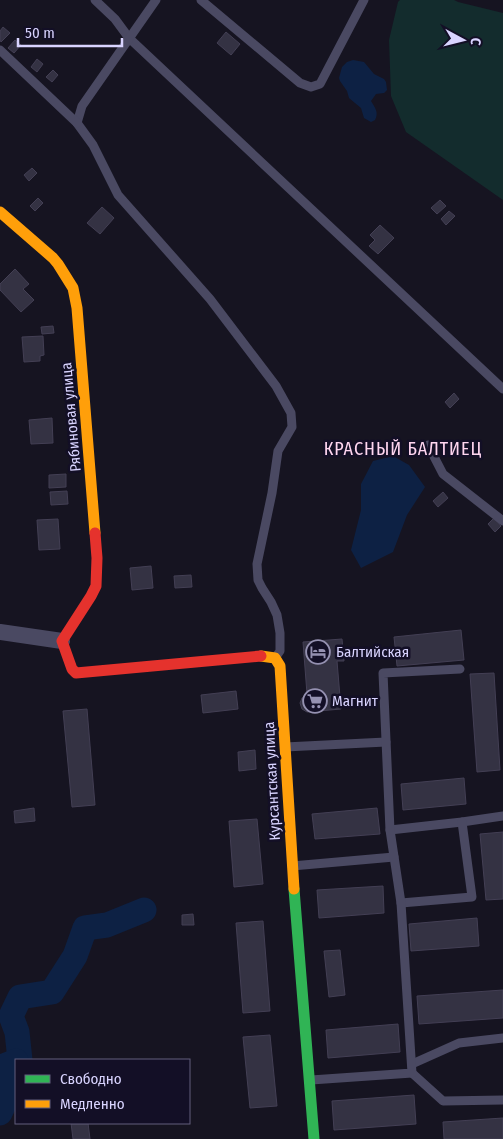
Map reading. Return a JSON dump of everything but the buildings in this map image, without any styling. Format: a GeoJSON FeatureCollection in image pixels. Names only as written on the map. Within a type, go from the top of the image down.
{"type":"FeatureCollection","features":[{"type":"Feature","properties":{"kind":"street","name":"Рябиновая улица"},"geometry":{"type":"LineString","coordinates":[[0,212],[58,264],[73,288],[77,308],[97,573],[96,586],[91,596],[62,641]]}},
{"type":"Feature","properties":{"kind":"street"},"geometry":{"type":"LineString","coordinates":[[0,632],[62,641],[72,669],[76,673],[260,656],[275,658]]}},
{"type":"Feature","properties":{"kind":"street","name":"Курсантская улица"},"geometry":{"type":"LineString","coordinates":[[275,658],[280,666],[292,866],[314,1139]]}},
{"type":"Feature","properties":{"kind":"lane"},"geometry":{"type":"LineString","coordinates":[[95,0],[115,19],[129,38],[503,389]]}},
{"type":"Feature","properties":{"kind":"lane"},"geometry":{"type":"LineString","coordinates":[[77,123],[82,106],[156,0]]}},
{"type":"Feature","properties":{"kind":"lane"},"geometry":{"type":"LineString","coordinates":[[201,0],[300,83],[311,87],[320,84],[364,0]]}},
{"type":"Feature","properties":{"kind":"lane"},"geometry":{"type":"LineString","coordinates":[[0,50],[77,123],[93,145],[118,195],[210,298],[276,386],[291,413],[292,427],[278,451],[272,493],[257,564],[258,580],[277,615],[280,651],[275,658]]}},
{"type":"Feature","properties":{"kind":"lane"},"geometry":{"type":"LineString","coordinates":[[428,445],[443,474],[503,521]]}},
{"type":"Feature","properties":{"kind":"lane"},"geometry":{"type":"LineString","coordinates":[[460,669],[383,673],[390,830],[401,904],[412,1068],[443,1101],[503,1100]]}},
{"type":"Feature","properties":{"kind":"lane"},"geometry":{"type":"LineString","coordinates":[[285,747],[386,742]]}},
{"type":"Feature","properties":{"kind":"lane"},"geometry":{"type":"LineString","coordinates":[[390,830],[503,816]]}},
{"type":"Feature","properties":{"kind":"lane"},"geometry":{"type":"LineString","coordinates":[[401,904],[472,897],[462,822]]}},
{"type":"Feature","properties":{"kind":"lane"},"geometry":{"type":"LineString","coordinates":[[292,866],[394,857]]}},
{"type":"Feature","properties":{"kind":"lane"},"geometry":{"type":"LineString","coordinates":[[310,1080],[412,1068],[459,1043],[503,1038]]}},
{"type":"Feature","properties":{"kind":"green space"},"geometry":{"type":"Polygon","coordinates":[[[400,0],[454,0],[503,13],[503,200],[406,132],[391,96],[389,40],[400,0]]]}},
{"type":"Feature","properties":{"kind":"water"},"geometry":{"type":"Polygon","coordinates":[[[353,60],[364,62],[374,74],[386,82],[387,90],[384,93],[376,94],[371,101],[377,115],[375,120],[371,122],[364,118],[361,108],[349,98],[339,78],[342,67],[347,62],[353,60]]]}},
{"type":"Feature","properties":{"kind":"water"},"geometry":{"type":"Polygon","coordinates":[[[393,456],[409,465],[425,487],[407,515],[393,552],[361,568],[351,550],[361,510],[361,484],[373,461],[393,456]]]}},
{"type":"Feature","properties":{"kind":"waterway"},"geometry":{"type":"LineString","coordinates":[[20,1059],[17,1032],[11,1016],[20,997],[52,992],[75,956],[85,928],[107,925],[144,910]]}},
{"type":"Feature","properties":{"kind":"waterway"},"geometry":{"type":"LineString","coordinates":[[0,1113],[9,1094],[6,1065],[15,1061]]}},
{"type":"Feature","properties":{"kind":"traffic: fast"},"geometry":{"type":"LineString","coordinates":[[294,889],[314,1139]]}},
{"type":"Feature","properties":{"kind":"traffic: slow"},"geometry":{"type":"LineString","coordinates":[[0,212],[53,258],[73,288],[77,308],[95,533]]}},
{"type":"Feature","properties":{"kind":"traffic: slow"},"geometry":{"type":"LineString","coordinates":[[261,656],[275,658],[280,666],[294,889]]}},
{"type":"Feature","properties":{"kind":"traffic: jam"},"geometry":{"type":"LineString","coordinates":[[95,533],[97,558],[96,586],[62,641],[72,669],[76,673],[261,656]]}},
{"type":"Feature","properties":{"kind":"place","name":"Балтийская"},"geometry":{"type":"Point","coordinates":[318,652]}},
{"type":"Feature","properties":{"kind":"place","name":"Магнит"},"geometry":{"type":"Point","coordinates":[315,701]}},
{"type":"Feature","properties":{"kind":"district","name":"КРАСНЫЙ БАЛТИЕЦ"},"geometry":{"type":"Point","coordinates":[403,449]}}]}
